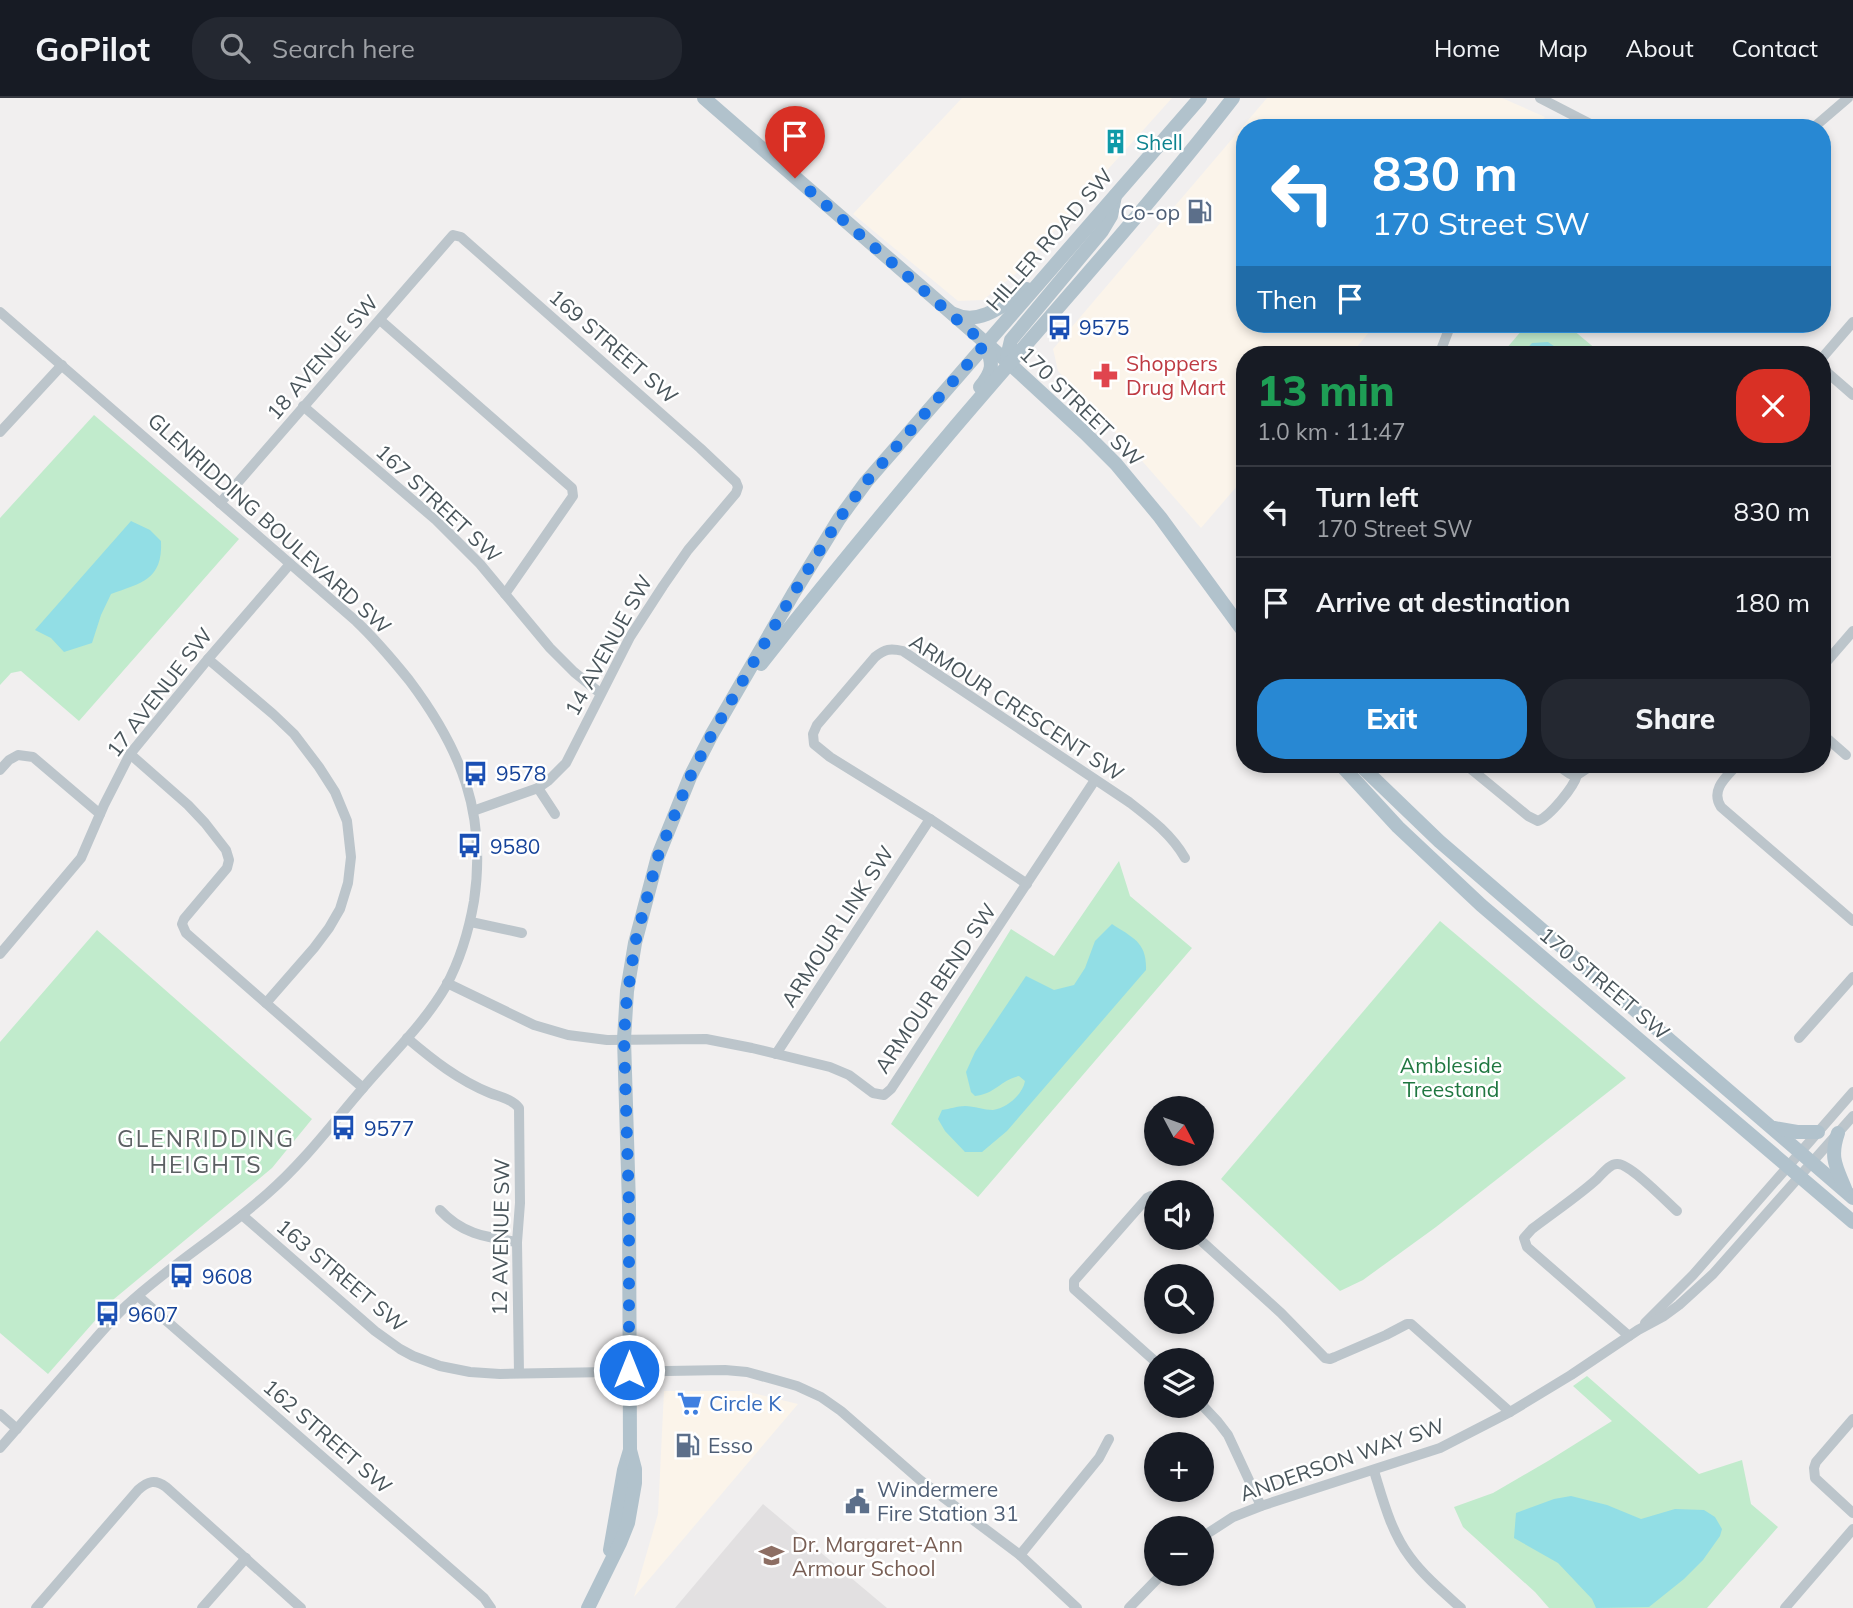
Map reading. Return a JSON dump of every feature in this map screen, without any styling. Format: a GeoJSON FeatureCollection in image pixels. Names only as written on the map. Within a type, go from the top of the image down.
{"type":"FeatureCollection","features":[{"type":"Feature","properties":{"kind":"main road","name":"170 STREET SW"},"geometry":{"type":"LineString","coordinates":[[704,98],[1067,415],[1116,464],[1169,528],[1236,621]]}},
{"type":"Feature","properties":{"kind":"main road","name":"HILLER ROAD SW"},"geometry":{"type":"LineString","coordinates":[[733,699],[793,594],[839,519],[866,482],[1200,98]]}},
{"type":"Feature","properties":{"kind":"main road"},"geometry":{"type":"LineString","coordinates":[[588,1608],[605,1572],[631,1450],[629,1205],[624,1039],[627,991],[635,943],[658,856],[690,777],[733,699],[804,610],[1153,197],[1233,98]]}},
{"type":"Feature","properties":{"kind":"main road"},"geometry":{"type":"LineString","coordinates":[[1010,365],[1007,357],[1012,340],[1102,231],[1111,216],[1115,195]]}},
{"type":"Feature","properties":{"kind":"main road"},"geometry":{"type":"LineString","coordinates":[[947,310],[958,316],[973,318],[1000,307],[1042,279]]}},
{"type":"Feature","properties":{"kind":"main road"},"geometry":{"type":"LineString","coordinates":[[876,523],[888,496],[989,376],[992,366],[985,344]]}},
{"type":"Feature","properties":{"kind":"main road","name":"170 STREET SW"},"geometry":{"type":"LineString","coordinates":[[1348,773],[1398,827],[1472,897],[1853,1222]]}},
{"type":"Feature","properties":{"kind":"main road","name":"170 STREET SW"},"geometry":{"type":"LineString","coordinates":[[1368,773],[1439,841],[1850,1195]]}},
{"type":"Feature","properties":{"kind":"main road"},"geometry":{"type":"LineString","coordinates":[[1772,1127],[1797,1132],[1818,1132]]}},
{"type":"Feature","properties":{"kind":"main road"},"geometry":{"type":"LineString","coordinates":[[1838,1133],[1833,1159],[1850,1195]]}},
{"type":"Feature","properties":{"kind":"street"},"geometry":{"type":"LineString","coordinates":[[1539,98],[1580,119]]}},
{"type":"Feature","properties":{"kind":"street"},"geometry":{"type":"LineString","coordinates":[[1824,119],[1848,98]]}},
{"type":"Feature","properties":{"kind":"street","name":"18 AVENUE SW"},"geometry":{"type":"LineString","coordinates":[[220,503],[303,406],[457,236]]}},
{"type":"Feature","properties":{"kind":"street","name":"169 STREET SW"},"geometry":{"type":"LineString","coordinates":[[457,236],[700,448],[738,487]]}},
{"type":"Feature","properties":{"kind":"street","name":"GLENRIDDING BOULEVARD SW"},"geometry":{"type":"LineString","coordinates":[[0,312],[370,635],[422,698],[455,752],[473,811],[478,859],[471,922],[461,952],[447,984],[407,1038],[293,1169],[242,1215],[138,1296],[111,1321],[0,1448]]}},
{"type":"Feature","properties":{"kind":"street"},"geometry":{"type":"LineString","coordinates":[[380,320],[572,488],[573,496],[505,594]]}},
{"type":"Feature","properties":{"kind":"street"},"geometry":{"type":"LineString","coordinates":[[1831,348],[1853,322]]}},
{"type":"Feature","properties":{"kind":"street"},"geometry":{"type":"LineString","coordinates":[[0,432],[62,365]]}},
{"type":"Feature","properties":{"kind":"street"},"geometry":{"type":"LineString","coordinates":[[1831,376],[1853,395]]}},
{"type":"Feature","properties":{"kind":"street","name":"167 STREET SW"},"geometry":{"type":"LineString","coordinates":[[303,406],[436,520],[480,564],[551,648],[574,672],[600,693]]}},
{"type":"Feature","properties":{"kind":"street","name":"14 AVENUE SW"},"geometry":{"type":"LineString","coordinates":[[473,811],[538,788],[566,763],[630,637],[688,550],[736,493],[738,487]]}},
{"type":"Feature","properties":{"kind":"street","name":"17 AVENUE SW"},"geometry":{"type":"LineString","coordinates":[[0,954],[81,858],[130,754],[290,564]]}},
{"type":"Feature","properties":{"kind":"street"},"geometry":{"type":"LineString","coordinates":[[1831,657],[1853,631]]}},
{"type":"Feature","properties":{"kind":"street","name":"ARMOUR CRESCENT SW"},"geometry":{"type":"LineString","coordinates":[[1027,884],[814,744],[813,734],[817,725],[883,651],[891,648],[903,651],[1129,803],[1162,829],[1176,843],[1185,858]]}},
{"type":"Feature","properties":{"kind":"street"},"geometry":{"type":"LineString","coordinates":[[208,659],[293,734],[335,792],[347,821],[351,857],[348,883],[340,909],[314,948],[266,1003]]}},
{"type":"Feature","properties":{"kind":"street"},"geometry":{"type":"LineString","coordinates":[[1831,742],[1846,755]]}},
{"type":"Feature","properties":{"kind":"street"},"geometry":{"type":"LineString","coordinates":[[0,770],[18,754],[33,757],[100,814]]}},
{"type":"Feature","properties":{"kind":"street"},"geometry":{"type":"LineString","coordinates":[[130,754],[188,805],[226,850],[228,868],[187,914],[182,924],[190,937],[363,1087]]}},
{"type":"Feature","properties":{"kind":"street"},"geometry":{"type":"LineString","coordinates":[[1476,773],[1528,816],[1538,821],[1550,813],[1580,773]]}},
{"type":"Feature","properties":{"kind":"street"},"geometry":{"type":"LineString","coordinates":[[1569,773],[1577,775]]}},
{"type":"Feature","properties":{"kind":"street"},"geometry":{"type":"LineString","coordinates":[[1730,773],[1721,783],[1716,798],[1721,807],[1853,922]]}},
{"type":"Feature","properties":{"kind":"street","name":"ARMOUR BEND SW"},"geometry":{"type":"LineString","coordinates":[[447,984],[534,1025],[568,1035],[607,1040],[706,1039],[830,1067],[849,1075],[873,1093],[884,1095],[891,1089],[1095,780]]}},
{"type":"Feature","properties":{"kind":"street"},"geometry":{"type":"LineString","coordinates":[[538,788],[555,814]]}},
{"type":"Feature","properties":{"kind":"street","name":"ARMOUR LINK SW"},"geometry":{"type":"LineString","coordinates":[[776,1054],[930,820]]}},
{"type":"Feature","properties":{"kind":"street"},"geometry":{"type":"LineString","coordinates":[[471,922],[522,933]]}},
{"type":"Feature","properties":{"kind":"street"},"geometry":{"type":"LineString","coordinates":[[1799,1038],[1853,976]]}},
{"type":"Feature","properties":{"kind":"street","name":"12 AVENUE SW"},"geometry":{"type":"LineString","coordinates":[[407,1038],[459,1078],[516,1103],[520,1113],[517,1242],[519,1373]]}},
{"type":"Feature","properties":{"kind":"street","name":"ANDERSON WAY SW"},"geometry":{"type":"LineString","coordinates":[[1633,1333],[1693,1275],[1853,1091]]}},
{"type":"Feature","properties":{"kind":"street","name":"ANDERSON WAY SW"},"geometry":{"type":"LineString","coordinates":[[1214,1529],[1233,1517],[1261,1506],[1440,1448],[1510,1412],[1664,1316],[1698,1289],[1853,1116]]}},
{"type":"Feature","properties":{"kind":"street"},"geometry":{"type":"LineString","coordinates":[[1633,1333],[1527,1247],[1524,1238],[1617,1163],[1633,1171],[1677,1212]]}},
{"type":"Feature","properties":{"kind":"street"},"geometry":{"type":"LineString","coordinates":[[1144,1201],[1072,1284],[1074,1289],[1144,1351]]}},
{"type":"Feature","properties":{"kind":"street"},"geometry":{"type":"LineString","coordinates":[[440,1210],[449,1220],[466,1231],[517,1242]]}},
{"type":"Feature","properties":{"kind":"street","name":"163 STREET SW"},"geometry":{"type":"LineString","coordinates":[[242,1215],[374,1331],[400,1349],[425,1361],[470,1372],[747,1371],[797,1386],[821,1397],[841,1411],[920,1480],[1020,1555],[1077,1608]]}},
{"type":"Feature","properties":{"kind":"street"},"geometry":{"type":"LineString","coordinates":[[1211,1250],[1281,1313],[1325,1358],[1335,1357],[1411,1324],[1510,1412]]}},
{"type":"Feature","properties":{"kind":"street","name":"162 STREET SW"},"geometry":{"type":"LineString","coordinates":[[138,1296],[484,1598],[491,1608]]}},
{"type":"Feature","properties":{"kind":"street"},"geometry":{"type":"LineString","coordinates":[[0,1414],[17,1429]]}},
{"type":"Feature","properties":{"kind":"street"},"geometry":{"type":"LineString","coordinates":[[1214,1418],[1228,1435],[1261,1506]]}},
{"type":"Feature","properties":{"kind":"street"},"geometry":{"type":"LineString","coordinates":[[1853,1419],[1816,1461],[1814,1473],[1815,1478],[1853,1513]]}},
{"type":"Feature","properties":{"kind":"street"},"geometry":{"type":"LineString","coordinates":[[1020,1555],[1099,1458],[1109,1439]]}},
{"type":"Feature","properties":{"kind":"street"},"geometry":{"type":"LineString","coordinates":[[1374,1471],[1390,1520],[1402,1546],[1411,1559],[1461,1608]]}},
{"type":"Feature","properties":{"kind":"street"},"geometry":{"type":"LineString","coordinates":[[36,1608],[146,1483],[160,1483],[301,1608]]}},
{"type":"Feature","properties":{"kind":"street"},"geometry":{"type":"LineString","coordinates":[[1786,1608],[1853,1529]]}},
{"type":"Feature","properties":{"kind":"street"},"geometry":{"type":"LineString","coordinates":[[202,1608],[246,1558]]}},
{"type":"Feature","properties":{"kind":"street"},"geometry":{"type":"LineString","coordinates":[[1129,1608],[1150,1586]]}},
{"type":"Feature","properties":{"kind":"shaded area"},"geometry":{"type":"Polygon","coordinates":[[[962,98],[1172,98],[1024,267],[983,300],[958,301],[853,214],[962,98]]]}},
{"type":"Feature","properties":{"kind":"shaded area"},"geometry":{"type":"Polygon","coordinates":[[[1267,98],[1502,98],[1545,117],[1543,119],[1249,119],[1267,98]]]}},
{"type":"Feature","properties":{"kind":"shaded area"},"geometry":{"type":"Polygon","coordinates":[[[1236,134],[1236,333],[1368,333],[1358,346],[1236,346],[1236,487],[1201,528],[1058,371],[1053,349],[1236,134]]]}},
{"type":"Feature","properties":{"kind":"shaded area"},"geometry":{"type":"Polygon","coordinates":[[[664,1391],[745,1391],[798,1404],[634,1597],[658,1514],[664,1391]]]}},
{"type":"Feature","properties":{"kind":"shaded area","name":"Dr. Margaret-Ann Armour School"},"geometry":{"type":"Polygon","coordinates":[[[763,1504],[887,1608],[675,1608],[763,1504]]]}},
{"type":"Feature","properties":{"kind":"green space"},"geometry":{"type":"Polygon","coordinates":[[[1519,333],[1577,333],[1592,346],[1509,346],[1519,333]]]}},
{"type":"Feature","properties":{"kind":"green space"},"geometry":{"type":"Polygon","coordinates":[[[94,415],[239,539],[79,721],[21,671],[11,673],[0,685],[0,518],[94,415]]]}},
{"type":"Feature","properties":{"kind":"green space"},"geometry":{"type":"Polygon","coordinates":[[[1119,861],[1130,896],[1192,948],[978,1197],[891,1124],[1011,929],[1054,956],[1119,861]]]}},
{"type":"Feature","properties":{"kind":"green space","name":"Ambleside Treestand"},"geometry":{"type":"Polygon","coordinates":[[[1440,921],[1626,1078],[1436,1227],[1363,1280],[1340,1291],[1221,1179],[1440,921]]]}},
{"type":"Feature","properties":{"kind":"green space"},"geometry":{"type":"Polygon","coordinates":[[[97,930],[312,1119],[272,1168],[114,1299],[48,1374],[0,1333],[0,1042],[97,930]]]}},
{"type":"Feature","properties":{"kind":"green space"},"geometry":{"type":"Polygon","coordinates":[[[1587,1376],[1699,1474],[1742,1460],[1751,1504],[1778,1527],[1707,1608],[1549,1608],[1463,1527],[1454,1507],[1493,1493],[1612,1421],[1573,1386],[1587,1376]]]}},
{"type":"Feature","properties":{"kind":"water"},"geometry":{"type":"Polygon","coordinates":[[[1548,342],[1554,346],[1529,346],[1532,343],[1548,342]]]}},
{"type":"Feature","properties":{"kind":"water"},"geometry":{"type":"Polygon","coordinates":[[[131,521],[150,530],[161,541],[161,554],[154,572],[141,583],[111,594],[92,643],[64,652],[51,638],[35,630],[131,521]]]}},
{"type":"Feature","properties":{"kind":"water"},"geometry":{"type":"Polygon","coordinates":[[[1112,924],[1132,937],[1141,947],[1146,970],[1007,1131],[982,1152],[965,1152],[945,1131],[938,1119],[942,1110],[965,1106],[998,1109],[1018,1095],[1025,1081],[1019,1076],[988,1093],[975,1096],[971,1092],[966,1072],[975,1052],[1026,976],[1054,990],[1074,985],[1085,968],[1095,941],[1112,924]]]}},
{"type":"Feature","properties":{"kind":"water"},"geometry":{"type":"Polygon","coordinates":[[[1571,1496],[1607,1505],[1641,1519],[1675,1509],[1704,1510],[1715,1517],[1722,1529],[1703,1560],[1649,1607],[1596,1608],[1592,1599],[1558,1563],[1514,1538],[1516,1513],[1554,1499],[1571,1496]]]}},
{"type":"Feature","properties":{"kind":"place","name":"Shell"},"geometry":{"type":"Point","coordinates":[1116,142]}},
{"type":"Feature","properties":{"kind":"place","name":"Co-op"},"geometry":{"type":"Point","coordinates":[1200,212]}},
{"type":"Feature","properties":{"kind":"place","name":"9575"},"geometry":{"type":"Point","coordinates":[1059,327]}},
{"type":"Feature","properties":{"kind":"place","name":"Shoppers Drug Mart"},"geometry":{"type":"Point","coordinates":[1106,375]}},
{"type":"Feature","properties":{"kind":"place","name":"9578"},"geometry":{"type":"Point","coordinates":[476,773]}},
{"type":"Feature","properties":{"kind":"place","name":"9580"},"geometry":{"type":"Point","coordinates":[470,846]}},
{"type":"Feature","properties":{"kind":"place","name":"9577"},"geometry":{"type":"Point","coordinates":[344,1128]}},
{"type":"Feature","properties":{"kind":"place","name":"9608"},"geometry":{"type":"Point","coordinates":[182,1276]}},
{"type":"Feature","properties":{"kind":"place","name":"9607"},"geometry":{"type":"Point","coordinates":[108,1314]}},
{"type":"Feature","properties":{"kind":"place","name":"Circle K"},"geometry":{"type":"Point","coordinates":[689,1403]}},
{"type":"Feature","properties":{"kind":"place","name":"Esso"},"geometry":{"type":"Point","coordinates":[688,1445]}},
{"type":"Feature","properties":{"kind":"place","name":"Windermere Fire Station 31"},"geometry":{"type":"Point","coordinates":[857,1501]}},
{"type":"Feature","properties":{"kind":"place","name":"Dr. Margaret-Ann Armour School"},"geometry":{"type":"Point","coordinates":[772,1556]}},
{"type":"Feature","properties":{"kind":"district","name":"GLENRIDDING HEIGHTS"},"geometry":{"type":"Point","coordinates":[206,1151]}},
{"type":"Feature","properties":{"kind":"route"},"geometry":{"type":"LineString","coordinates":[[629,1370],[628,1128],[624,1039],[627,991],[635,943],[658,856],[690,777],[712,734],[839,519],[866,482],[985,344],[795,178]]}}]}
